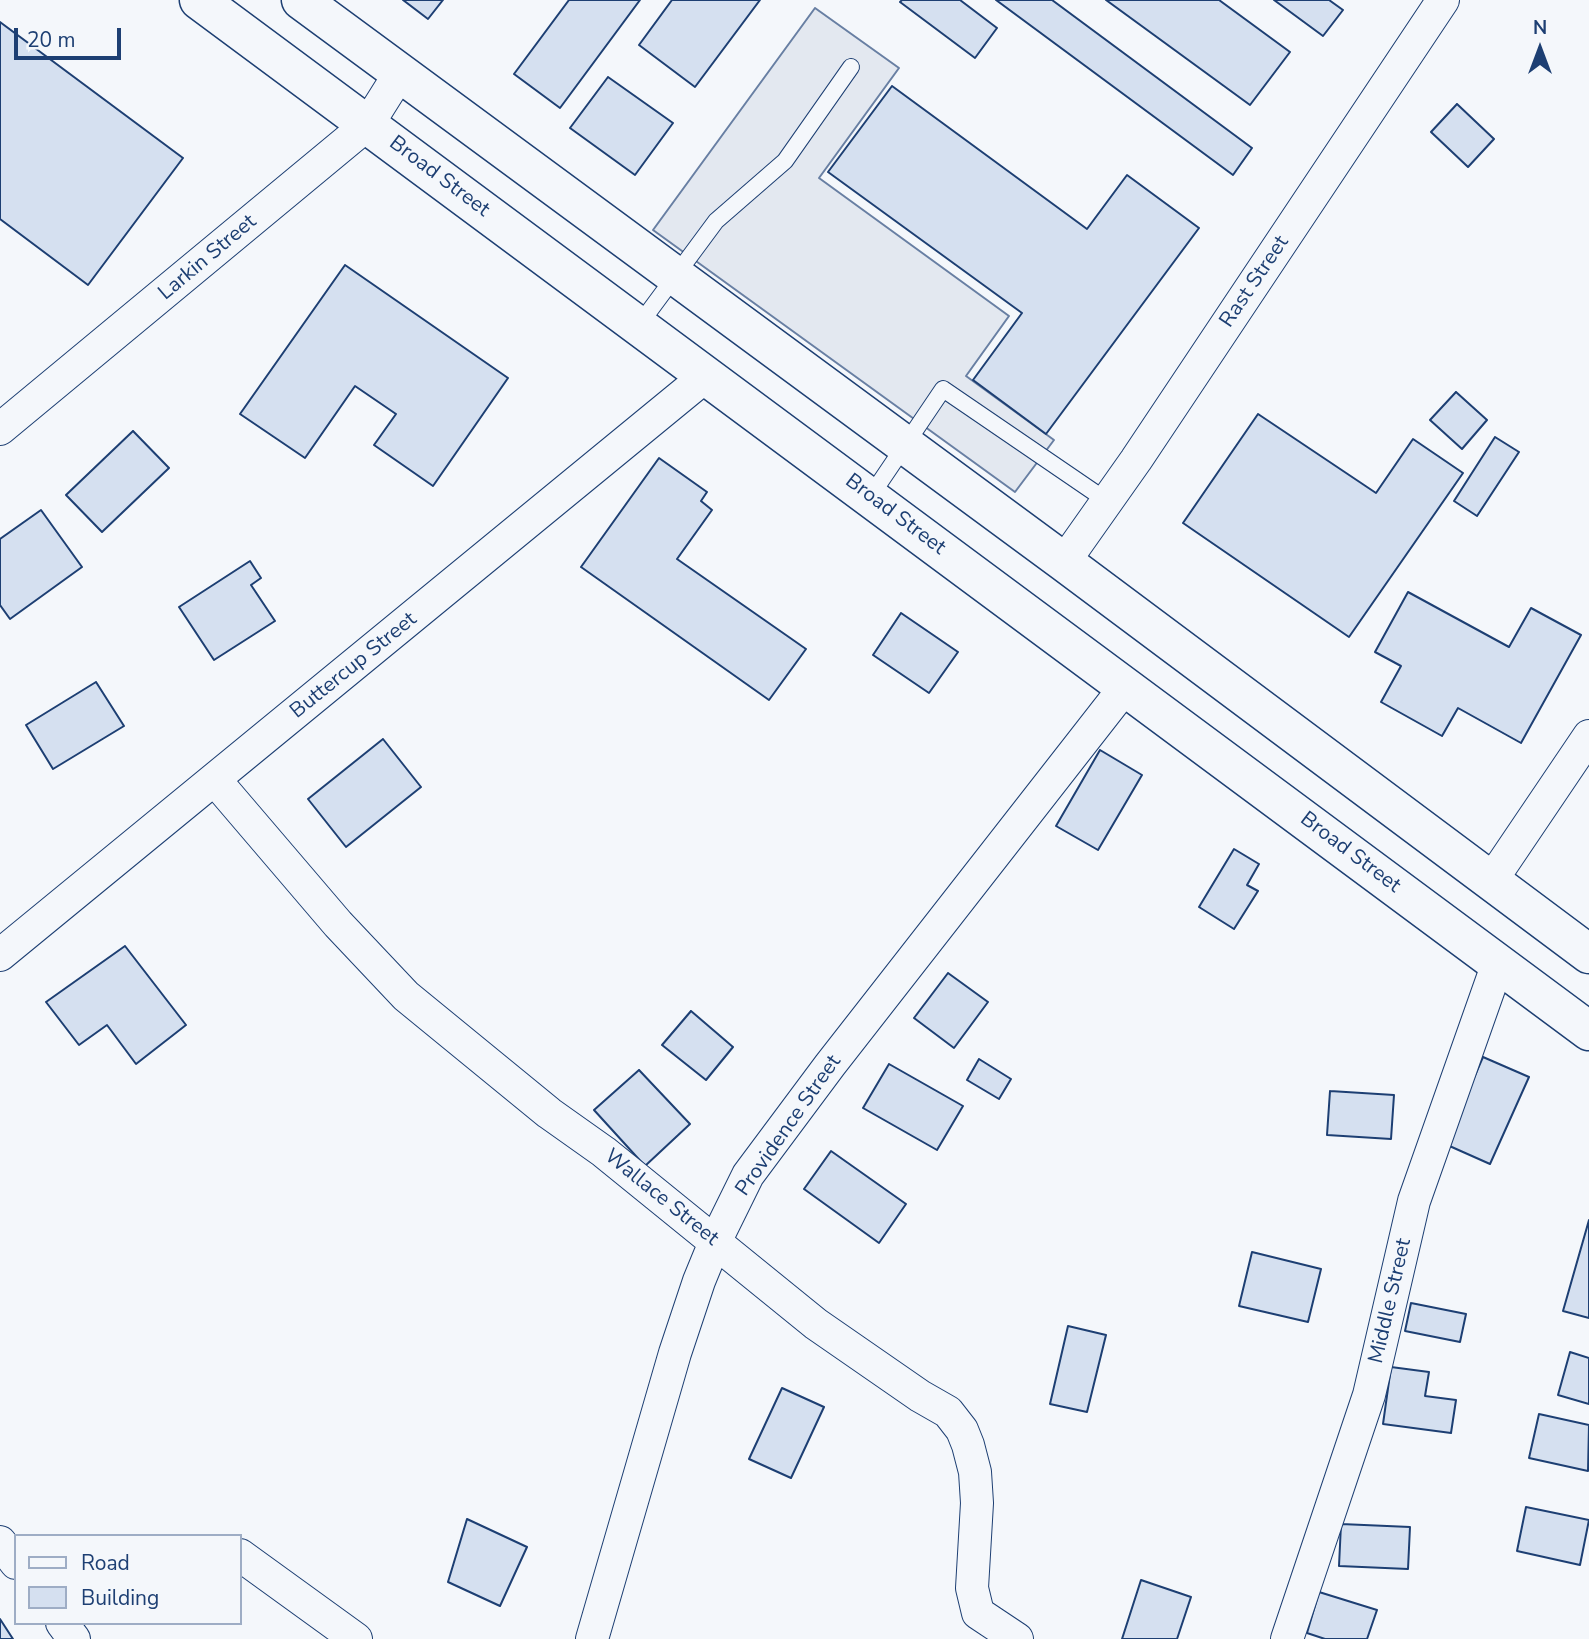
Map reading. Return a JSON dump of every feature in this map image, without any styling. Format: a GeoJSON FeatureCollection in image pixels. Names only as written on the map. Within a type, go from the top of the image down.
{"type":"FeatureCollection","features":[{"type":"Feature","properties":{"kind":"main road","name":"Broad Street"},"geometry":{"type":"LineString","coordinates":[[199,0],[1589,1031]]}},
{"type":"Feature","properties":{"kind":"main road"},"geometry":{"type":"LineString","coordinates":[[301,0],[1065,562],[1589,954]]}},
{"type":"Feature","properties":{"kind":"street","name":"Rast Street"},"geometry":{"type":"LineString","coordinates":[[1065,562],[1443,0]]}},
{"type":"Feature","properties":{"kind":"street","name":"Larkin Street"},"geometry":{"type":"LineString","coordinates":[[0,429],[368,124],[400,73]]}},
{"type":"Feature","properties":{"kind":"street","name":"Buttercup Street"},"geometry":{"type":"LineString","coordinates":[[0,955],[707,376]]}},
{"type":"Feature","properties":{"kind":"street","name":"Providence Street"},"geometry":{"type":"LineString","coordinates":[[592,1639],[675,1353],[699,1281],[748,1175],[830,1065],[1126,686]]}},
{"type":"Feature","properties":{"kind":"street"},"geometry":{"type":"LineString","coordinates":[[1491,881],[1589,736]]}},
{"type":"Feature","properties":{"kind":"street","name":"Wallace Street"},"geometry":{"type":"LineString","coordinates":[[215,780],[338,924],[406,996],[816,1324],[920,1396],[948,1412],[962,1430],[975,1472],[977,1503],[972,1588],[978,1614],[1017,1639]]}},
{"type":"Feature","properties":{"kind":"street","name":"Middle Street"},"geometry":{"type":"LineString","coordinates":[[1287,1639],[1369,1395],[1414,1201],[1498,963]]}},
{"type":"Feature","properties":{"kind":"street"},"geometry":{"type":"LineString","coordinates":[[0,1542],[14,1560]]}},
{"type":"Feature","properties":{"kind":"street"},"geometry":{"type":"LineString","coordinates":[[242,1556],[356,1639]]}},
{"type":"Feature","properties":{"kind":"lane"},"geometry":{"type":"LineString","coordinates":[[639,325],[716,221],[785,161],[851,66]]}},
{"type":"Feature","properties":{"kind":"lane"},"geometry":{"type":"LineString","coordinates":[[870,496],[943,389],[1107,501]]}},
{"type":"Feature","properties":{"kind":"shaded area"},"geometry":{"type":"Polygon","coordinates":[[[815,8],[899,68],[819,178],[1009,316],[966,376],[1054,440],[1015,492],[653,230],[815,8]]]}},
{"type":"Feature","properties":{"kind":"building"},"geometry":{"type":"Polygon","coordinates":[[[403,0],[443,0],[428,19],[403,0]]]}},
{"type":"Feature","properties":{"kind":"building"},"geometry":{"type":"Polygon","coordinates":[[[569,0],[640,0],[560,108],[514,74],[569,0]]]}},
{"type":"Feature","properties":{"kind":"building"},"geometry":{"type":"Polygon","coordinates":[[[672,0],[760,0],[695,87],[639,45],[672,0]]]}},
{"type":"Feature","properties":{"kind":"building"},"geometry":{"type":"Polygon","coordinates":[[[960,0],[997,28],[975,58],[900,2],[960,0]]]}},
{"type":"Feature","properties":{"kind":"building"},"geometry":{"type":"Polygon","coordinates":[[[996,0],[1052,0],[1252,148],[1233,175],[996,0]]]}},
{"type":"Feature","properties":{"kind":"building"},"geometry":{"type":"Polygon","coordinates":[[[1106,0],[1219,0],[1290,52],[1250,105],[1106,0]]]}},
{"type":"Feature","properties":{"kind":"building"},"geometry":{"type":"Polygon","coordinates":[[[1274,0],[1329,0],[1343,10],[1323,36],[1274,0]]]}},
{"type":"Feature","properties":{"kind":"building"},"geometry":{"type":"Polygon","coordinates":[[[0,22],[183,158],[88,285],[0,219],[0,22]]]}},
{"type":"Feature","properties":{"kind":"building"},"geometry":{"type":"Polygon","coordinates":[[[608,77],[673,123],[635,175],[570,128],[608,77]]]}},
{"type":"Feature","properties":{"kind":"building"},"geometry":{"type":"Polygon","coordinates":[[[892,86],[1087,229],[1127,175],[1199,228],[1046,434],[973,380],[1022,313],[828,172],[892,86]]]}},
{"type":"Feature","properties":{"kind":"building"},"geometry":{"type":"Polygon","coordinates":[[[1457,104],[1494,139],[1468,167],[1431,132],[1457,104]]]}},
{"type":"Feature","properties":{"kind":"building"},"geometry":{"type":"Polygon","coordinates":[[[345,265],[508,378],[433,486],[374,445],[396,414],[355,386],[305,458],[240,414],[345,265]]]}},
{"type":"Feature","properties":{"kind":"building"},"geometry":{"type":"Polygon","coordinates":[[[1456,392],[1487,420],[1462,449],[1430,420],[1456,392]]]}},
{"type":"Feature","properties":{"kind":"building"},"geometry":{"type":"Polygon","coordinates":[[[1258,414],[1376,493],[1413,439],[1463,473],[1349,637],[1183,523],[1258,414]]]}},
{"type":"Feature","properties":{"kind":"building"},"geometry":{"type":"Polygon","coordinates":[[[133,431],[169,468],[102,532],[66,495],[133,431]]]}},
{"type":"Feature","properties":{"kind":"building"},"geometry":{"type":"Polygon","coordinates":[[[1495,437],[1519,452],[1477,516],[1454,501],[1495,437]]]}},
{"type":"Feature","properties":{"kind":"building"},"geometry":{"type":"Polygon","coordinates":[[[659,458],[707,492],[701,501],[712,510],[677,559],[806,649],[769,700],[581,567],[659,458]]]}},
{"type":"Feature","properties":{"kind":"building"},"geometry":{"type":"Polygon","coordinates":[[[41,510],[82,567],[10,619],[0,605],[0,539],[41,510]]]}},
{"type":"Feature","properties":{"kind":"building"},"geometry":{"type":"Polygon","coordinates":[[[250,561],[261,578],[251,585],[275,621],[214,660],[179,607],[250,561]]]}},
{"type":"Feature","properties":{"kind":"building"},"geometry":{"type":"Polygon","coordinates":[[[1408,592],[1509,647],[1531,608],[1581,635],[1521,743],[1458,708],[1442,736],[1381,702],[1401,666],[1375,652],[1408,592]]]}},
{"type":"Feature","properties":{"kind":"building"},"geometry":{"type":"Polygon","coordinates":[[[901,613],[958,652],[929,693],[873,655],[901,613]]]}},
{"type":"Feature","properties":{"kind":"building"},"geometry":{"type":"Polygon","coordinates":[[[96,682],[124,726],[53,769],[26,725],[96,682]]]}},
{"type":"Feature","properties":{"kind":"building"},"geometry":{"type":"Polygon","coordinates":[[[383,739],[421,787],[346,847],[308,799],[383,739]]]}},
{"type":"Feature","properties":{"kind":"building"},"geometry":{"type":"Polygon","coordinates":[[[1100,750],[1142,775],[1098,850],[1056,826],[1100,750]]]}},
{"type":"Feature","properties":{"kind":"building"},"geometry":{"type":"Polygon","coordinates":[[[1234,849],[1259,864],[1247,885],[1258,891],[1234,929],[1199,907],[1234,849]]]}},
{"type":"Feature","properties":{"kind":"building"},"geometry":{"type":"Polygon","coordinates":[[[125,946],[186,1025],[136,1064],[107,1025],[79,1045],[46,1002],[125,946]]]}},
{"type":"Feature","properties":{"kind":"building"},"geometry":{"type":"Polygon","coordinates":[[[948,973],[988,1002],[954,1048],[914,1018],[948,973]]]}},
{"type":"Feature","properties":{"kind":"building"},"geometry":{"type":"Polygon","coordinates":[[[691,1011],[733,1047],[706,1080],[662,1045],[691,1011]]]}},
{"type":"Feature","properties":{"kind":"building"},"geometry":{"type":"Polygon","coordinates":[[[1483,1057],[1529,1077],[1490,1164],[1445,1144],[1483,1057]]]}},
{"type":"Feature","properties":{"kind":"building"},"geometry":{"type":"Polygon","coordinates":[[[979,1059],[1011,1079],[999,1099],[967,1080],[979,1059]]]}},
{"type":"Feature","properties":{"kind":"building"},"geometry":{"type":"Polygon","coordinates":[[[889,1064],[963,1106],[937,1150],[863,1108],[889,1064]]]}},
{"type":"Feature","properties":{"kind":"building"},"geometry":{"type":"Polygon","coordinates":[[[639,1070],[690,1124],[645,1166],[594,1110],[639,1070]]]}},
{"type":"Feature","properties":{"kind":"building"},"geometry":{"type":"Polygon","coordinates":[[[1330,1091],[1394,1095],[1391,1139],[1327,1135],[1330,1091]]]}},
{"type":"Feature","properties":{"kind":"building"},"geometry":{"type":"Polygon","coordinates":[[[831,1151],[906,1204],[879,1243],[804,1189],[831,1151]]]}},
{"type":"Feature","properties":{"kind":"building"},"geometry":{"type":"Polygon","coordinates":[[[1589,1220],[1589,1318],[1563,1311],[1589,1220]]]}},
{"type":"Feature","properties":{"kind":"building"},"geometry":{"type":"Polygon","coordinates":[[[1252,1252],[1321,1269],[1308,1322],[1239,1306],[1252,1252]]]}},
{"type":"Feature","properties":{"kind":"building"},"geometry":{"type":"Polygon","coordinates":[[[1411,1303],[1466,1314],[1460,1342],[1405,1331],[1411,1303]]]}},
{"type":"Feature","properties":{"kind":"building"},"geometry":{"type":"Polygon","coordinates":[[[1068,1326],[1106,1335],[1087,1412],[1050,1404],[1068,1326]]]}},
{"type":"Feature","properties":{"kind":"building"},"geometry":{"type":"Polygon","coordinates":[[[1570,1352],[1589,1358],[1589,1404],[1558,1395],[1570,1352]]]}},
{"type":"Feature","properties":{"kind":"building"},"geometry":{"type":"Polygon","coordinates":[[[1391,1367],[1429,1372],[1425,1396],[1456,1400],[1451,1433],[1383,1424],[1391,1367]]]}},
{"type":"Feature","properties":{"kind":"building"},"geometry":{"type":"Polygon","coordinates":[[[782,1388],[824,1407],[791,1478],[749,1459],[782,1388]]]}},
{"type":"Feature","properties":{"kind":"building"},"geometry":{"type":"Polygon","coordinates":[[[1539,1414],[1589,1425],[1588,1471],[1529,1458],[1539,1414]]]}},
{"type":"Feature","properties":{"kind":"building"},"geometry":{"type":"Polygon","coordinates":[[[1526,1507],[1589,1520],[1580,1565],[1517,1551],[1526,1507]]]}},
{"type":"Feature","properties":{"kind":"building"},"geometry":{"type":"Polygon","coordinates":[[[467,1519],[527,1547],[500,1606],[448,1582],[467,1519]]]}},
{"type":"Feature","properties":{"kind":"building"},"geometry":{"type":"Polygon","coordinates":[[[1341,1524],[1410,1527],[1408,1569],[1339,1566],[1341,1524]]]}},
{"type":"Feature","properties":{"kind":"building"},"geometry":{"type":"Polygon","coordinates":[[[1141,1580],[1191,1597],[1177,1639],[1122,1639],[1141,1580]]]}},
{"type":"Feature","properties":{"kind":"building"},"geometry":{"type":"Polygon","coordinates":[[[1319,1592],[1377,1610],[1367,1639],[1325,1639],[1307,1633],[1319,1592]]]}},
{"type":"Feature","properties":{"kind":"building"},"geometry":{"type":"Polygon","coordinates":[[[0,1619],[13,1639],[0,1639],[0,1619]]]}}]}
